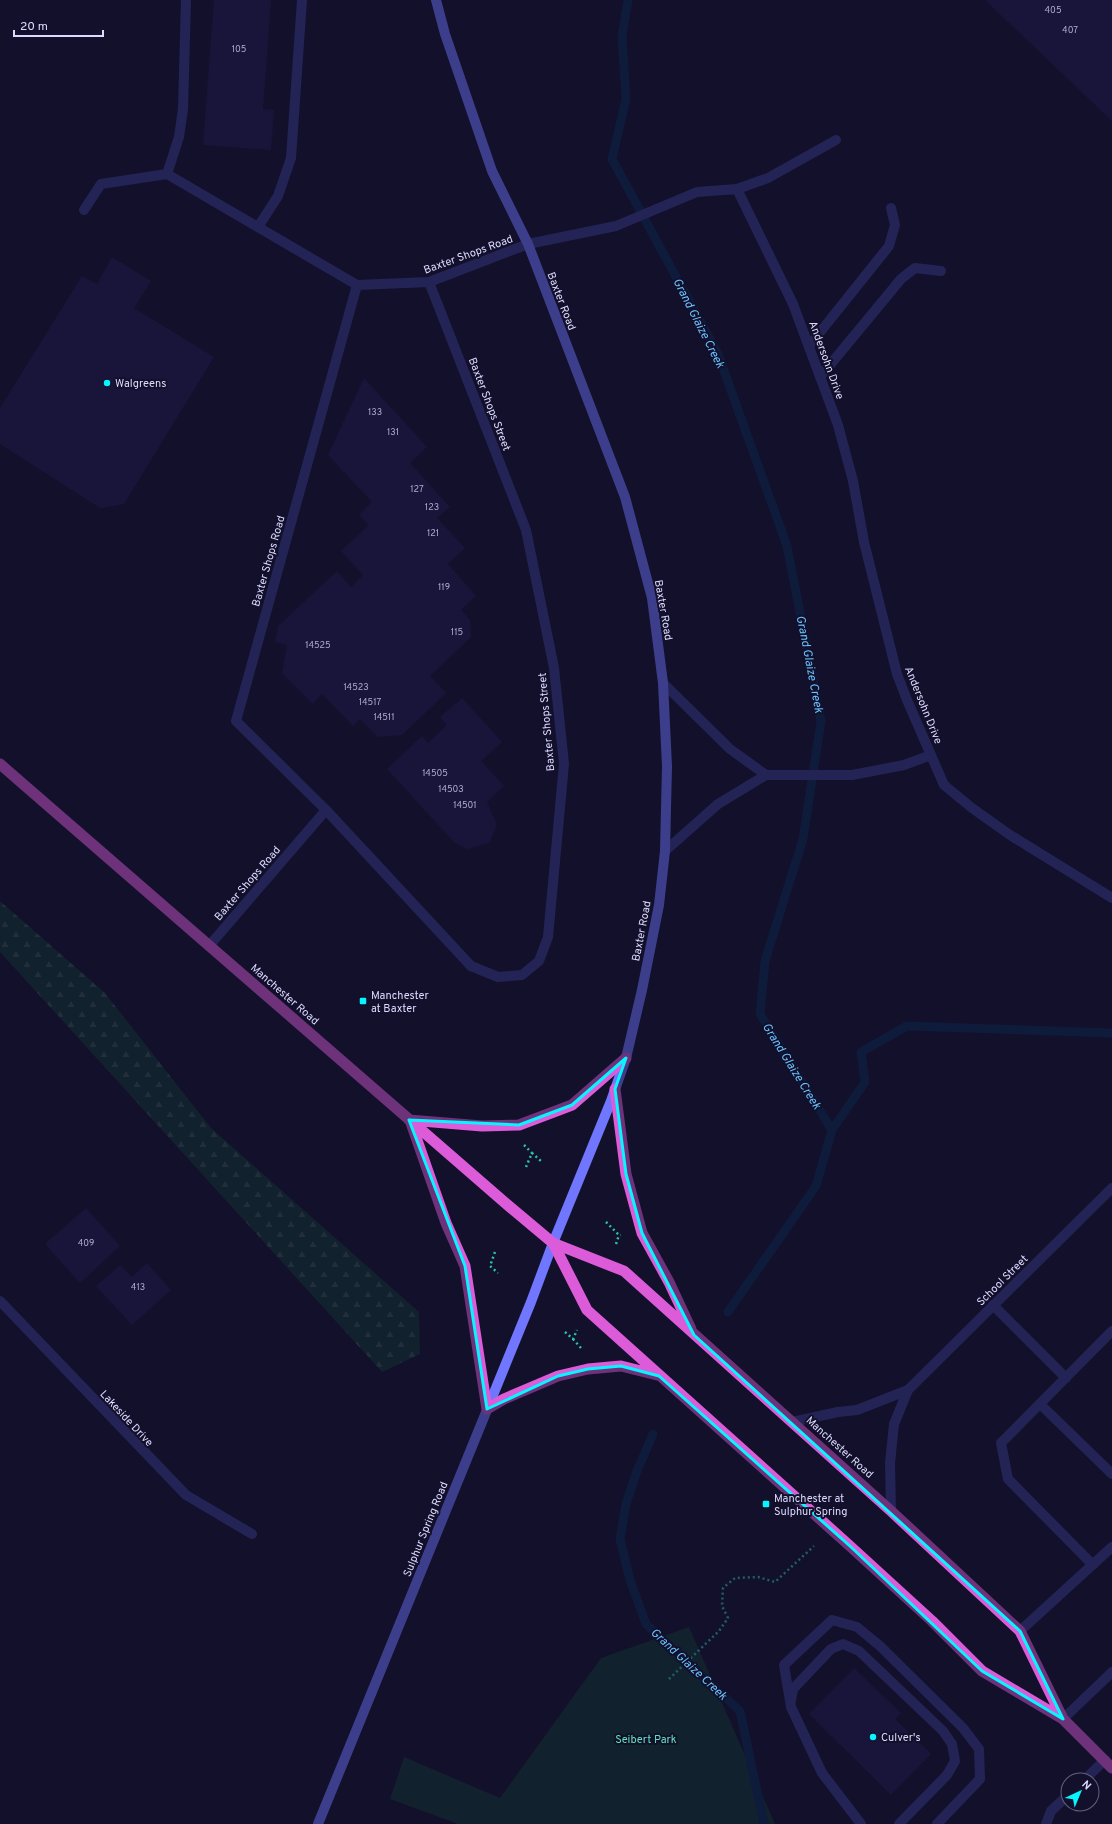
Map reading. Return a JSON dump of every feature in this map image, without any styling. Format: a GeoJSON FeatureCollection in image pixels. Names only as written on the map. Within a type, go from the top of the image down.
{"type":"FeatureCollection","features":[{"type":"Feature","properties":{"kind":"highway","name":"Manchester Road"},"geometry":{"type":"LineString","coordinates":[[0,764],[409,1120],[553,1243],[624,1271],[891,1511],[1020,1631],[1063,1719]]}},
{"type":"Feature","properties":{"kind":"highway"},"geometry":{"type":"LineString","coordinates":[[626,1058],[572,1105],[520,1125],[482,1126],[409,1120],[446,1223],[465,1266],[487,1409],[504,1399],[558,1376],[588,1369],[621,1366],[659,1376]]}},
{"type":"Feature","properties":{"kind":"highway"},"geometry":{"type":"LineString","coordinates":[[615,1089],[626,1174],[642,1233],[669,1282],[694,1335]]}},
{"type":"Feature","properties":{"kind":"highway","name":"Manchester Road"},"geometry":{"type":"LineString","coordinates":[[553,1243],[587,1310],[857,1552],[932,1621],[982,1671],[1063,1719],[1108,1764]]}},
{"type":"Feature","properties":{"kind":"main road","name":"Baxter Road"},"geometry":{"type":"LineString","coordinates":[[436,0],[445,34],[492,172],[528,244],[625,497],[652,598],[663,683],[667,766],[665,851],[659,905],[626,1058],[575,1192],[553,1243]]}},
{"type":"Feature","properties":{"kind":"main road","name":"Sulphur Spring Road"},"geometry":{"type":"LineString","coordinates":[[318,1824],[531,1302],[553,1243]]}},
{"type":"Feature","properties":{"kind":"street"},"geometry":{"type":"LineString","coordinates":[[167,174],[179,137],[184,110],[186,0]]}},
{"type":"Feature","properties":{"kind":"street"},"geometry":{"type":"LineString","coordinates":[[258,227],[278,196],[291,158],[302,0]]}},
{"type":"Feature","properties":{"kind":"street"},"geometry":{"type":"LineString","coordinates":[[528,244],[616,226],[697,192],[737,189],[768,178],[836,140]]}},
{"type":"Feature","properties":{"kind":"street"},"geometry":{"type":"LineString","coordinates":[[84,210],[101,184],[167,174],[357,285]]}},
{"type":"Feature","properties":{"kind":"street","name":"Andersohn Drive"},"geometry":{"type":"LineString","coordinates":[[737,189],[793,304],[838,425],[853,481],[864,542],[897,674],[944,784],[972,808],[1010,835],[1112,898]]}},
{"type":"Feature","properties":{"kind":"street"},"geometry":{"type":"LineString","coordinates":[[808,346],[889,246],[895,225],[891,208]]}},
{"type":"Feature","properties":{"kind":"street","name":"Baxter Shops Road"},"geometry":{"type":"LineString","coordinates":[[209,946],[326,810],[236,720],[357,285],[429,282],[528,244]]}},
{"type":"Feature","properties":{"kind":"street"},"geometry":{"type":"LineString","coordinates":[[820,377],[901,279],[915,268],[940,271]]}},
{"type":"Feature","properties":{"kind":"street","name":"Baxter Shops Street"},"geometry":{"type":"LineString","coordinates":[[326,810],[470,966],[498,977],[522,975],[539,961],[548,937],[564,764],[554,668],[526,530],[429,282]]}},
{"type":"Feature","properties":{"kind":"street"},"geometry":{"type":"LineString","coordinates":[[663,683],[730,749],[766,775],[718,804],[665,851]]}},
{"type":"Feature","properties":{"kind":"street","name":"Andersohn Drive"},"geometry":{"type":"LineString","coordinates":[[766,775],[852,776],[904,765],[931,755]]}},
{"type":"Feature","properties":{"kind":"street","name":"School Street"},"geometry":{"type":"LineString","coordinates":[[891,1511],[890,1463],[894,1424],[908,1390],[1112,1188]]}},
{"type":"Feature","properties":{"kind":"street","name":"Lakeside Drive"},"geometry":{"type":"LineString","coordinates":[[0,1301],[186,1495],[252,1534]]}},
{"type":"Feature","properties":{"kind":"street"},"geometry":{"type":"LineString","coordinates":[[993,1306],[1066,1378]]}},
{"type":"Feature","properties":{"kind":"street"},"geometry":{"type":"LineString","coordinates":[[1093,1565],[1008,1479],[1001,1443],[1112,1330]]}},
{"type":"Feature","properties":{"kind":"street","name":"School Street"},"geometry":{"type":"LineString","coordinates":[[792,1422],[838,1412],[857,1410],[908,1390]]}},
{"type":"Feature","properties":{"kind":"street"},"geometry":{"type":"LineString","coordinates":[[1040,1404],[1112,1474]]}},
{"type":"Feature","properties":{"kind":"street"},"geometry":{"type":"LineString","coordinates":[[1020,1631],[1112,1547]]}},
{"type":"Feature","properties":{"kind":"street"},"geometry":{"type":"LineString","coordinates":[[859,1822],[822,1773],[791,1706],[784,1665],[832,1620],[857,1628],[880,1646],[963,1728],[979,1749],[980,1779],[937,1824]]}},
{"type":"Feature","properties":{"kind":"street"},"geometry":{"type":"LineString","coordinates":[[791,1706],[793,1689],[831,1649],[843,1644],[859,1651],[943,1731],[952,1744],[955,1761],[947,1775],[900,1823]]}},
{"type":"Feature","properties":{"kind":"street"},"geometry":{"type":"LineString","coordinates":[[1063,1719],[1112,1672]]}},
{"type":"Feature","properties":{"kind":"street"},"geometry":{"type":"LineString","coordinates":[[1096,1772],[1108,1764]]}},
{"type":"Feature","properties":{"kind":"street"},"geometry":{"type":"LineString","coordinates":[[1046,1824],[1051,1811],[1060,1803]]}},
{"type":"Feature","properties":{"kind":"path"},"geometry":{"type":"LineString","coordinates":[[526,1167],[532,1153],[542,1162]]}},
{"type":"Feature","properties":{"kind":"path"},"geometry":{"type":"LineString","coordinates":[[606,1222],[619,1235]]}},
{"type":"Feature","properties":{"kind":"path"},"geometry":{"type":"LineString","coordinates":[[619,1235],[627,1234]]}},
{"type":"Feature","properties":{"kind":"path"},"geometry":{"type":"LineString","coordinates":[[616,1244],[619,1235]]}},
{"type":"Feature","properties":{"kind":"path"},"geometry":{"type":"LineString","coordinates":[[495,1252],[490,1266],[498,1273]]}},
{"type":"Feature","properties":{"kind":"path"},"geometry":{"type":"LineString","coordinates":[[573,1339],[578,1329]]}},
{"type":"Feature","properties":{"kind":"path"},"geometry":{"type":"LineString","coordinates":[[565,1332],[582,1350]]}},
{"type":"Feature","properties":{"kind":"path"},"geometry":{"type":"LineString","coordinates":[[669,1679],[719,1631],[728,1618],[722,1606],[723,1588],[735,1578],[758,1577],[775,1582],[814,1546]]}},
{"type":"Feature","properties":{"kind":"highlighted area"},"geometry":{"type":"Polygon","coordinates":[[[626,1058],[615,1089],[626,1174],[642,1233],[694,1335],[1020,1631],[1063,1719],[982,1671],[851,1547],[659,1376],[621,1366],[588,1369],[558,1376],[487,1409],[465,1266],[409,1120],[519,1125],[572,1105],[626,1058]]]}},
{"type":"Feature","properties":{"kind":"green space"},"geometry":{"type":"Polygon","coordinates":[[[0,901],[105,993],[211,1128],[419,1312],[420,1354],[382,1372],[0,952],[0,901]]]}},
{"type":"Feature","properties":{"kind":"green space","name":"Seibert Park"},"geometry":{"type":"Polygon","coordinates":[[[689,1627],[775,1824],[458,1824],[390,1799],[404,1757],[500,1798],[601,1658],[689,1627]]]}},
{"type":"Feature","properties":{"kind":"building"},"geometry":{"type":"Polygon","coordinates":[[[214,0],[271,0],[263,109],[274,110],[271,150],[203,145],[214,0]]]}},
{"type":"Feature","properties":{"kind":"building"},"geometry":{"type":"Polygon","coordinates":[[[985,0],[1112,0],[1112,121],[985,0]]]}},
{"type":"Feature","properties":{"kind":"building","name":"Walgreens"},"geometry":{"type":"Polygon","coordinates":[[[112,257],[151,281],[134,308],[214,357],[124,504],[100,508],[0,444],[0,408],[82,276],[97,284],[112,257]]]}},
{"type":"Feature","properties":{"kind":"building"},"geometry":{"type":"Polygon","coordinates":[[[364,378],[427,447],[410,463],[450,507],[437,518],[465,548],[448,564],[476,596],[461,610],[470,620],[471,637],[430,676],[446,693],[402,735],[378,737],[360,719],[353,726],[322,694],[313,704],[282,673],[287,645],[275,642],[278,626],[337,571],[351,587],[363,575],[341,551],[369,525],[359,515],[372,502],[328,455],[364,378]]]}},
{"type":"Feature","properties":{"kind":"building"},"geometry":{"type":"Polygon","coordinates":[[[462,698],[502,742],[481,761],[504,786],[487,802],[497,825],[489,843],[467,849],[454,842],[387,769],[422,736],[428,743],[447,725],[440,717],[462,698]]]}},
{"type":"Feature","properties":{"kind":"building"},"geometry":{"type":"Polygon","coordinates":[[[86,1208],[120,1246],[80,1283],[45,1244],[86,1208]]]}},
{"type":"Feature","properties":{"kind":"building"},"geometry":{"type":"Polygon","coordinates":[[[147,1263],[171,1290],[132,1325],[96,1286],[120,1265],[132,1277],[147,1263]]]}},
{"type":"Feature","properties":{"kind":"building","name":"Culver's"},"geometry":{"type":"Polygon","coordinates":[[[854,1668],[901,1713],[895,1719],[931,1754],[891,1795],[809,1714],[854,1668]]]}},
{"type":"Feature","properties":{"kind":"waterway","name":"Grand Glaize Creek"},"geometry":{"type":"LineString","coordinates":[[628,0],[622,36],[626,99],[612,159],[718,354],[787,546],[821,721],[803,839],[765,961],[760,1014],[832,1130],[816,1186],[728,1312]]}},
{"type":"Feature","properties":{"kind":"waterway"},"geometry":{"type":"LineString","coordinates":[[832,1130],[865,1082],[861,1052],[907,1026],[1112,1033]]}},
{"type":"Feature","properties":{"kind":"waterway","name":"Grand Glaize Creek"},"geometry":{"type":"LineString","coordinates":[[653,1434],[637,1471],[626,1504],[620,1539],[630,1580],[646,1624],[740,1711],[764,1824]]}},
{"type":"Feature","properties":{"kind":"place","name":"Walgreens"},"geometry":{"type":"Point","coordinates":[107,383]}},
{"type":"Feature","properties":{"kind":"place","name":"Manchester at Baxter"},"geometry":{"type":"Point","coordinates":[363,1001]}},
{"type":"Feature","properties":{"kind":"place","name":"Manchester at Sulphur Spring"},"geometry":{"type":"Point","coordinates":[766,1504]}},
{"type":"Feature","properties":{"kind":"place","name":"Culver's"},"geometry":{"type":"Point","coordinates":[873,1737]}}]}
